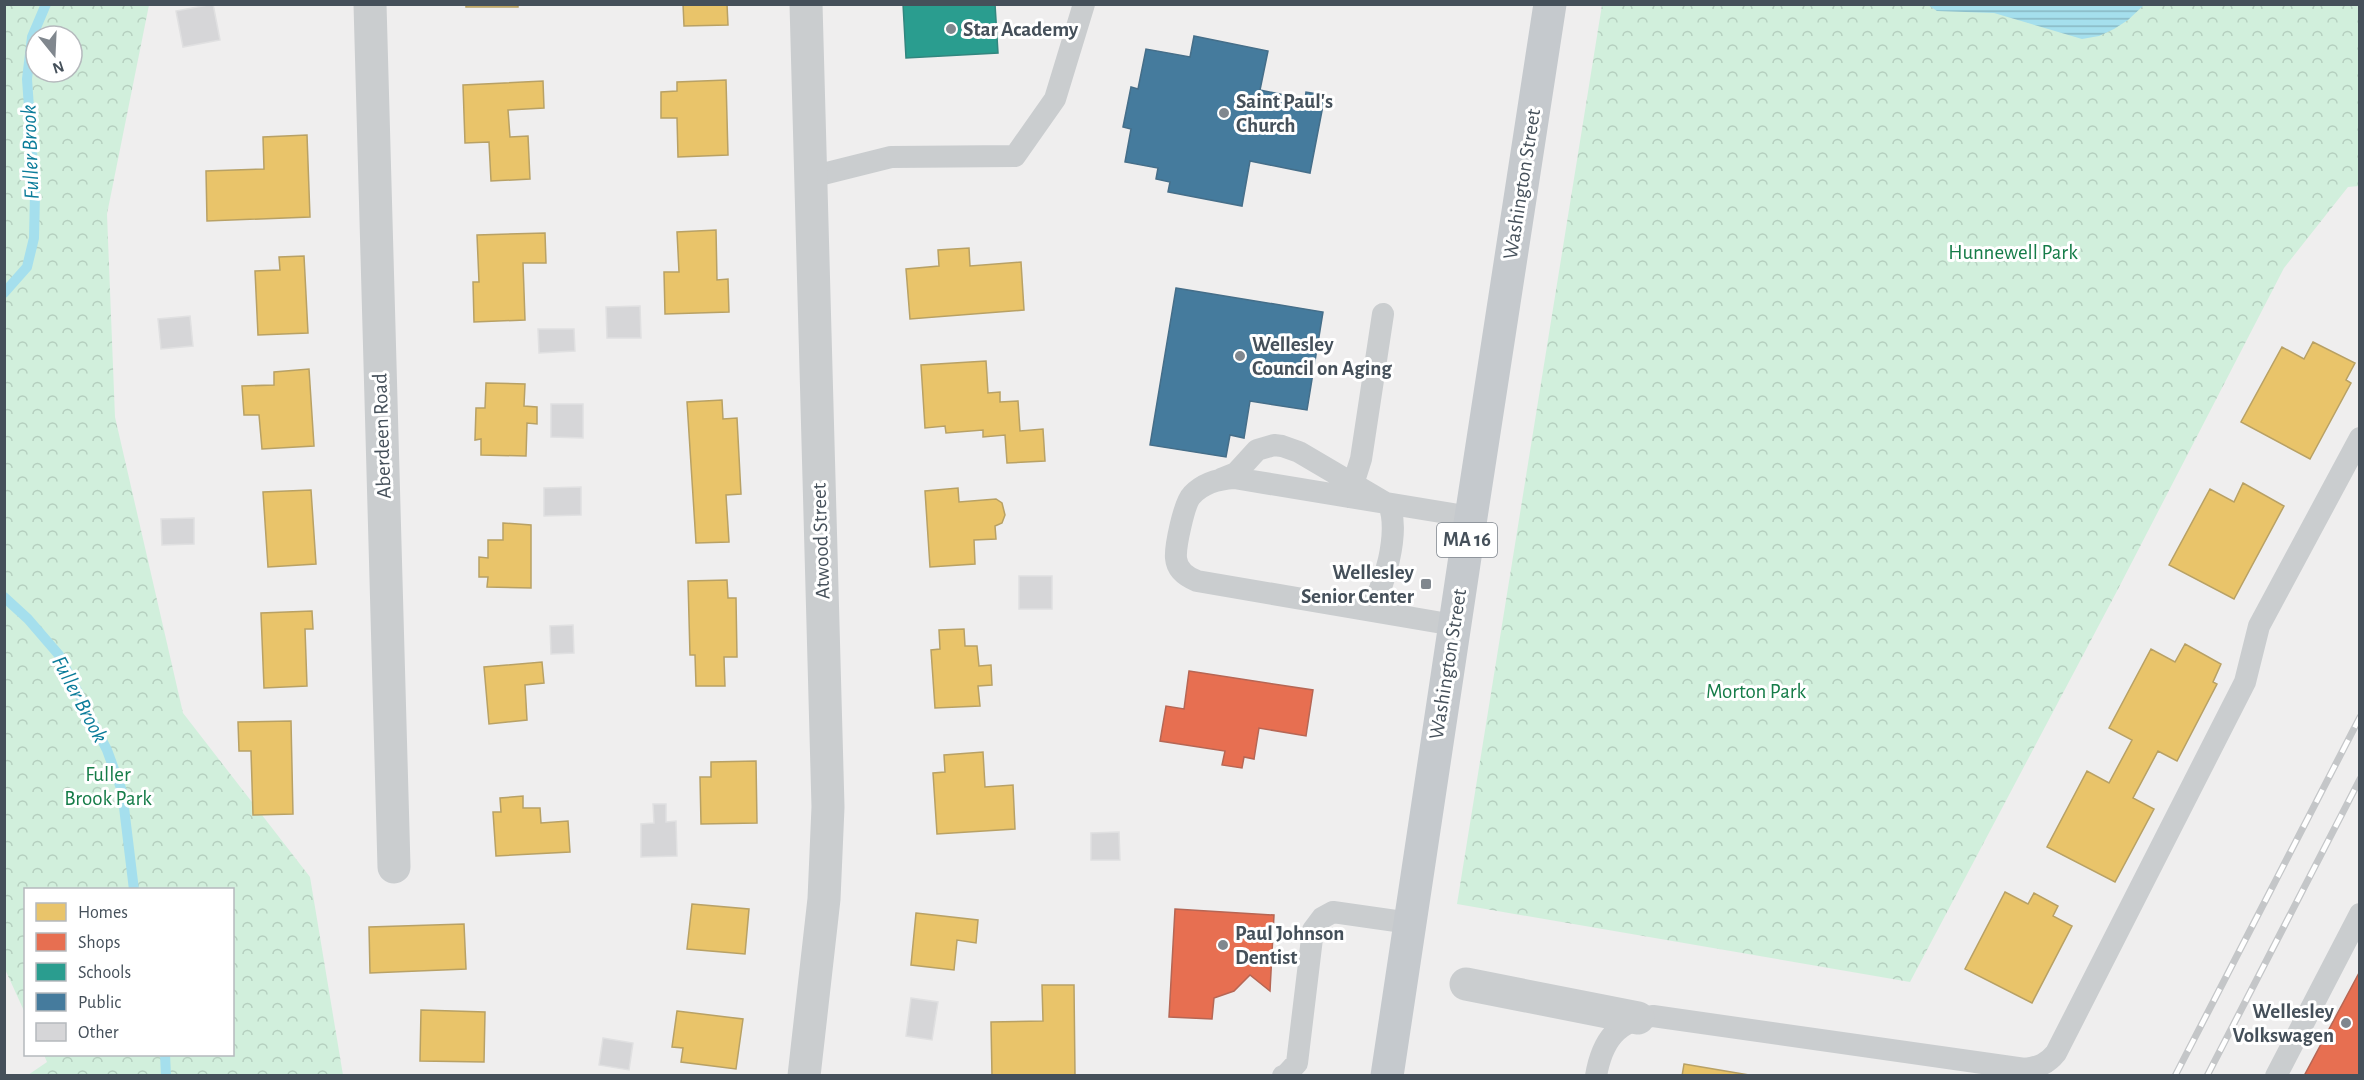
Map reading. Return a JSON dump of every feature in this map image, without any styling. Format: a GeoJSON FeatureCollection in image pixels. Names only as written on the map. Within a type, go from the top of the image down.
{"type":"FeatureCollection","features":[{"type":"Feature","properties":{"kind":"main road","name":"Washington Street"},"geometry":{"type":"LineString","coordinates":[[1387,1076],[1470,517],[1550,4]]}},
{"type":"Feature","properties":{"kind":"street","name":"Aberdeen Road"},"geometry":{"type":"LineString","coordinates":[[370,4],[394,867]]}},
{"type":"Feature","properties":{"kind":"street","name":"Atwood Street"},"geometry":{"type":"LineString","coordinates":[[804,1076],[824,899],[828,838],[806,4]]}},
{"type":"Feature","properties":{"kind":"street"},"geometry":{"type":"LineString","coordinates":[[1466,984],[1638,1018]]}},
{"type":"Feature","properties":{"kind":"lane"},"geometry":{"type":"LineString","coordinates":[[811,177],[891,157],[1015,156],[1055,99],[1084,4]]}},
{"type":"Feature","properties":{"kind":"lane"},"geometry":{"type":"LineString","coordinates":[[1351,491],[1361,459],[1383,314]]}},
{"type":"Feature","properties":{"kind":"lane"},"geometry":{"type":"LineString","coordinates":[[1596,1076],[1606,1044],[1626,1022],[1638,1018],[1671,1017],[2025,1069],[2043,1066],[2056,1053],[2244,682],[2259,626],[2360,438]]}},
{"type":"Feature","properties":{"kind":"lane"},"geometry":{"type":"LineString","coordinates":[[1351,491],[1291,448],[1274,445],[1257,450],[1236,473],[1202,487],[1185,504],[1176,558],[1181,571],[1197,581],[1454,625]]}},
{"type":"Feature","properties":{"kind":"lane"},"geometry":{"type":"LineString","coordinates":[[1221,479],[1234,478],[1351,491],[1389,505],[1470,517]]}},
{"type":"Feature","properties":{"kind":"lane"},"geometry":{"type":"LineString","coordinates":[[1368,610],[1378,593],[1388,560],[1392,525],[1389,505]]}},
{"type":"Feature","properties":{"kind":"lane"},"geometry":{"type":"LineString","coordinates":[[1283,1076],[1297,1063],[1313,930],[1322,918],[1333,912],[1410,923]]}},
{"type":"Feature","properties":{"kind":"lane"},"geometry":{"type":"LineString","coordinates":[[2276,1076],[2354,940],[2360,914]]}},
{"type":"Feature","properties":{"kind":"green space","name":"Fuller Brook Park"},"geometry":{"type":"Polygon","coordinates":[[[4,5],[149,5],[107,214],[115,417],[183,713],[310,877],[343,1075],[28,1075],[47,1062],[44,1056],[234,1056],[234,888],[24,888],[24,1011],[4,967],[4,5]]]}},
{"type":"Feature","properties":{"kind":"green space"},"geometry":{"type":"Polygon","coordinates":[[[1602,5],[2359,5],[2359,186],[2348,187],[2284,268],[2117,591],[1910,982],[1457,904],[1602,5]]]}},
{"type":"Feature","properties":{"kind":"water"},"geometry":{"type":"Polygon","coordinates":[[[1928,5],[2144,5],[2114,29],[2099,36],[2082,39],[1994,13],[1937,11],[1928,5]]]}},
{"type":"Feature","properties":{"kind":"building: Homes"},"geometry":{"type":"Polygon","coordinates":[[[466,4],[518,4],[518,7],[466,7],[466,4]]]}},
{"type":"Feature","properties":{"kind":"building: Homes"},"geometry":{"type":"Polygon","coordinates":[[[683,4],[727,4],[728,25],[684,26],[683,4]]]}},
{"type":"Feature","properties":{"kind":"building: Homes"},"geometry":{"type":"Polygon","coordinates":[[[726,80],[728,155],[678,157],[677,118],[661,118],[661,92],[677,91],[677,82],[726,80]]]}},
{"type":"Feature","properties":{"kind":"building: Homes"},"geometry":{"type":"Polygon","coordinates":[[[543,81],[544,108],[508,110],[510,137],[528,136],[530,179],[491,181],[489,142],[465,143],[463,85],[543,81]]]}},
{"type":"Feature","properties":{"kind":"building: Homes"},"geometry":{"type":"Polygon","coordinates":[[[307,135],[310,217],[207,221],[206,171],[264,169],[263,137],[307,135]]]}},
{"type":"Feature","properties":{"kind":"building: Homes"},"geometry":{"type":"Polygon","coordinates":[[[716,230],[717,280],[728,279],[729,312],[665,314],[664,272],[679,272],[677,232],[716,230]]]}},
{"type":"Feature","properties":{"kind":"building: Homes"},"geometry":{"type":"Polygon","coordinates":[[[545,233],[546,263],[523,263],[525,320],[474,322],[473,282],[479,282],[477,235],[545,233]]]}},
{"type":"Feature","properties":{"kind":"building: Homes"},"geometry":{"type":"Polygon","coordinates":[[[969,248],[970,266],[1021,262],[1024,310],[910,319],[906,269],[939,266],[938,250],[969,248]]]}},
{"type":"Feature","properties":{"kind":"building: Homes"},"geometry":{"type":"Polygon","coordinates":[[[304,256],[308,333],[258,335],[255,271],[280,270],[279,257],[304,256]]]}},
{"type":"Feature","properties":{"kind":"building: Homes"},"geometry":{"type":"Polygon","coordinates":[[[2313,342],[2355,363],[2346,380],[2351,383],[2310,459],[2241,422],[2282,347],[2304,359],[2313,342]]]}},
{"type":"Feature","properties":{"kind":"building: Homes"},"geometry":{"type":"Polygon","coordinates":[[[986,361],[988,393],[1000,392],[1000,402],[1018,401],[1020,431],[1043,429],[1045,461],[1007,463],[1005,435],[983,437],[983,430],[946,433],[945,426],[925,428],[921,365],[986,361]]]}},
{"type":"Feature","properties":{"kind":"building: Homes"},"geometry":{"type":"Polygon","coordinates":[[[309,369],[314,446],[262,449],[259,415],[244,415],[242,386],[274,385],[274,372],[309,369]]]}},
{"type":"Feature","properties":{"kind":"building: Homes"},"geometry":{"type":"Polygon","coordinates":[[[486,383],[525,384],[524,406],[537,407],[537,424],[527,423],[526,456],[481,455],[481,439],[475,440],[476,408],[485,408],[486,383]]]}},
{"type":"Feature","properties":{"kind":"building: Homes"},"geometry":{"type":"Polygon","coordinates":[[[722,400],[723,419],[737,418],[741,494],[726,495],[729,542],[696,543],[687,402],[722,400]]]}},
{"type":"Feature","properties":{"kind":"building: Homes"},"geometry":{"type":"Polygon","coordinates":[[[2243,483],[2284,506],[2234,599],[2169,565],[2210,489],[2234,502],[2243,483]]]}},
{"type":"Feature","properties":{"kind":"building: Homes"},"geometry":{"type":"Polygon","coordinates":[[[958,488],[959,502],[996,499],[1002,503],[1005,515],[1002,523],[995,526],[996,539],[974,540],[975,564],[930,567],[925,491],[958,488]]]}},
{"type":"Feature","properties":{"kind":"building: Homes"},"geometry":{"type":"Polygon","coordinates":[[[311,490],[316,564],[268,567],[263,492],[311,490]]]}},
{"type":"Feature","properties":{"kind":"building: Homes"},"geometry":{"type":"Polygon","coordinates":[[[503,523],[531,525],[531,588],[487,587],[488,577],[479,577],[479,557],[488,558],[488,540],[503,540],[503,523]]]}},
{"type":"Feature","properties":{"kind":"building: Homes"},"geometry":{"type":"Polygon","coordinates":[[[727,580],[728,598],[736,598],[737,657],[724,657],[725,686],[696,686],[695,655],[690,655],[688,581],[727,580]]]}},
{"type":"Feature","properties":{"kind":"building: Homes"},"geometry":{"type":"Polygon","coordinates":[[[312,611],[313,629],[305,629],[307,686],[264,688],[261,613],[312,611]]]}},
{"type":"Feature","properties":{"kind":"building: Homes"},"geometry":{"type":"Polygon","coordinates":[[[964,629],[965,646],[977,646],[979,666],[991,665],[992,685],[978,686],[980,706],[935,708],[931,650],[940,649],[939,630],[964,629]]]}},
{"type":"Feature","properties":{"kind":"building: Homes"},"geometry":{"type":"Polygon","coordinates":[[[2185,644],[2221,664],[2213,682],[2217,684],[2177,761],[2158,751],[2133,798],[2154,809],[2115,882],[2047,847],[2087,771],[2109,783],[2132,740],[2109,728],[2151,649],[2175,662],[2185,644]]]}},
{"type":"Feature","properties":{"kind":"building: Homes"},"geometry":{"type":"Polygon","coordinates":[[[542,662],[544,683],[525,685],[527,720],[489,724],[484,667],[542,662]]]}},
{"type":"Feature","properties":{"kind":"building: Homes"},"geometry":{"type":"Polygon","coordinates":[[[291,721],[293,814],[253,815],[251,751],[239,751],[238,722],[291,721]]]}},
{"type":"Feature","properties":{"kind":"building: Homes"},"geometry":{"type":"Polygon","coordinates":[[[983,752],[985,787],[1013,785],[1015,829],[937,834],[933,773],[945,772],[944,755],[983,752]]]}},
{"type":"Feature","properties":{"kind":"building: Homes"},"geometry":{"type":"Polygon","coordinates":[[[756,761],[757,823],[701,824],[700,777],[711,777],[711,762],[756,761]]]}},
{"type":"Feature","properties":{"kind":"building: Homes"},"geometry":{"type":"Polygon","coordinates":[[[523,796],[523,808],[540,808],[541,823],[568,821],[570,852],[496,856],[493,812],[501,812],[500,798],[523,796]]]}},
{"type":"Feature","properties":{"kind":"building: Homes"},"geometry":{"type":"Polygon","coordinates":[[[2005,892],[2028,904],[2034,893],[2058,906],[2053,916],[2072,926],[2032,1003],[1965,969],[2005,892]]]}},
{"type":"Feature","properties":{"kind":"building: Homes"},"geometry":{"type":"Polygon","coordinates":[[[692,904],[749,909],[745,954],[687,949],[692,904]]]}},
{"type":"Feature","properties":{"kind":"building: Homes"},"geometry":{"type":"Polygon","coordinates":[[[916,913],[978,920],[976,943],[957,940],[954,970],[911,965],[916,913]]]}},
{"type":"Feature","properties":{"kind":"building: Homes"},"geometry":{"type":"Polygon","coordinates":[[[464,924],[466,969],[370,973],[369,927],[464,924]]]}},
{"type":"Feature","properties":{"kind":"building: Homes"},"geometry":{"type":"Polygon","coordinates":[[[1042,985],[1074,985],[1075,1075],[992,1076],[991,1022],[1043,1021],[1042,985]]]}},
{"type":"Feature","properties":{"kind":"building: Homes"},"geometry":{"type":"Polygon","coordinates":[[[421,1010],[485,1012],[484,1062],[420,1061],[421,1010]]]}},
{"type":"Feature","properties":{"kind":"building: Homes"},"geometry":{"type":"Polygon","coordinates":[[[677,1011],[743,1019],[736,1069],[681,1062],[683,1048],[672,1047],[677,1011]]]}},
{"type":"Feature","properties":{"kind":"building: Homes"},"geometry":{"type":"Polygon","coordinates":[[[1684,1064],[1755,1076],[1682,1076],[1684,1064]]]}},
{"type":"Feature","properties":{"kind":"building: Shops"},"geometry":{"type":"Polygon","coordinates":[[[1189,671],[1313,690],[1306,736],[1259,728],[1254,759],[1244,757],[1242,768],[1222,765],[1225,751],[1160,741],[1166,706],[1184,709],[1189,671]]]}},
{"type":"Feature","properties":{"kind":"building: Shops","name":"Paul Johnson Dentist"},"geometry":{"type":"Polygon","coordinates":[[[1175,909],[1274,915],[1270,991],[1250,975],[1234,991],[1214,998],[1212,1019],[1169,1017],[1175,909]]]}},
{"type":"Feature","properties":{"kind":"building: Shops","name":"Wellesley Volkswagen"},"geometry":{"type":"Polygon","coordinates":[[[2360,971],[2360,1076],[2304,1076],[2360,971]]]}},
{"type":"Feature","properties":{"kind":"building: Schools","name":"Star Academy"},"geometry":{"type":"Polygon","coordinates":[[[903,4],[995,4],[998,53],[906,58],[903,4]]]}},
{"type":"Feature","properties":{"kind":"building: Public","name":"Saint Paul's Church"},"geometry":{"type":"Polygon","coordinates":[[[1194,36],[1268,51],[1260,90],[1305,99],[1306,92],[1325,95],[1310,173],[1250,161],[1242,206],[1168,192],[1170,182],[1156,179],[1158,168],[1125,162],[1131,129],[1123,127],[1131,87],[1138,89],[1146,49],[1190,57],[1194,36]]]}},
{"type":"Feature","properties":{"kind":"building: Public","name":"Wellesley Council on Aging"},"geometry":{"type":"Polygon","coordinates":[[[1176,288],[1323,312],[1307,410],[1250,401],[1244,438],[1230,435],[1226,457],[1150,445],[1176,288]]]}},
{"type":"Feature","properties":{"kind":"building: Other"},"geometry":{"type":"Polygon","coordinates":[[[213,4],[220,40],[183,47],[176,11],[213,4]]]}},
{"type":"Feature","properties":{"kind":"building: Other"},"geometry":{"type":"Polygon","coordinates":[[[640,306],[641,338],[607,338],[606,307],[640,306]]]}},
{"type":"Feature","properties":{"kind":"building: Other"},"geometry":{"type":"Polygon","coordinates":[[[190,316],[193,346],[161,349],[158,319],[190,316]]]}},
{"type":"Feature","properties":{"kind":"building: Other"},"geometry":{"type":"Polygon","coordinates":[[[538,329],[574,329],[575,351],[539,353],[538,329]]]}},
{"type":"Feature","properties":{"kind":"building: Other"},"geometry":{"type":"Polygon","coordinates":[[[551,404],[583,404],[583,438],[551,437],[551,404]]]}},
{"type":"Feature","properties":{"kind":"building: Other"},"geometry":{"type":"Polygon","coordinates":[[[581,487],[581,515],[544,516],[544,488],[581,487]]]}},
{"type":"Feature","properties":{"kind":"building: Other"},"geometry":{"type":"Polygon","coordinates":[[[194,518],[194,544],[162,545],[161,519],[194,518]]]}},
{"type":"Feature","properties":{"kind":"building: Other"},"geometry":{"type":"Polygon","coordinates":[[[1019,576],[1052,576],[1052,609],[1019,609],[1019,576]]]}},
{"type":"Feature","properties":{"kind":"building: Other"},"geometry":{"type":"Polygon","coordinates":[[[573,625],[574,653],[551,654],[550,626],[573,625]]]}},
{"type":"Feature","properties":{"kind":"building: Other"},"geometry":{"type":"Polygon","coordinates":[[[653,804],[666,804],[666,822],[676,821],[677,856],[641,857],[641,824],[654,823],[653,804]]]}},
{"type":"Feature","properties":{"kind":"building: Other"},"geometry":{"type":"Polygon","coordinates":[[[1119,832],[1120,860],[1091,860],[1091,833],[1119,832]]]}},
{"type":"Feature","properties":{"kind":"building: Other"},"geometry":{"type":"Polygon","coordinates":[[[911,998],[938,1002],[932,1040],[906,1036],[911,998]]]}},
{"type":"Feature","properties":{"kind":"building: Other"},"geometry":{"type":"Polygon","coordinates":[[[603,1038],[633,1043],[629,1070],[599,1065],[603,1038]]]}},
{"type":"Feature","properties":{"kind":"waterway","name":"Fuller Brook"},"geometry":{"type":"LineString","coordinates":[[4,293],[27,267],[34,238],[35,194],[27,79],[32,37],[46,4]]}},
{"type":"Feature","properties":{"kind":"waterway","name":"Fuller Brook"},"geometry":{"type":"LineString","coordinates":[[4,597],[28,619],[59,655],[107,750],[122,791],[134,888]]}},
{"type":"Feature","properties":{"kind":"waterway","name":"Fuller Brook"},"geometry":{"type":"LineString","coordinates":[[165,1056],[166,1076]]}},
{"type":"Feature","properties":{"kind":"railway"},"geometry":{"type":"LineString","coordinates":[[2175,1076],[2360,717]]}},
{"type":"Feature","properties":{"kind":"railway"},"geometry":{"type":"LineString","coordinates":[[2207,1076],[2360,779]]}},
{"type":"Feature","properties":{"kind":"place","name":"Star Academy"},"geometry":{"type":"Point","coordinates":[951,29]}},
{"type":"Feature","properties":{"kind":"place","name":"Saint Paul's Church"},"geometry":{"type":"Point","coordinates":[1224,113]}},
{"type":"Feature","properties":{"kind":"place","name":"Wellesley Council on Aging"},"geometry":{"type":"Point","coordinates":[1240,356]}},
{"type":"Feature","properties":{"kind":"place","name":"Wellesley Senior Center"},"geometry":{"type":"Point","coordinates":[1426,584]}},
{"type":"Feature","properties":{"kind":"place","name":"Paul Johnson Dentist"},"geometry":{"type":"Point","coordinates":[1223,945]}},
{"type":"Feature","properties":{"kind":"place","name":"Wellesley Volkswagen"},"geometry":{"type":"Point","coordinates":[2346,1023]}},
{"type":"Feature","properties":{"kind":"park label","name":"Hunnewell Park"},"geometry":{"type":"Point","coordinates":[2013,252]}},
{"type":"Feature","properties":{"kind":"park label","name":"Morton Park"},"geometry":{"type":"Point","coordinates":[1756,691]}}]}
